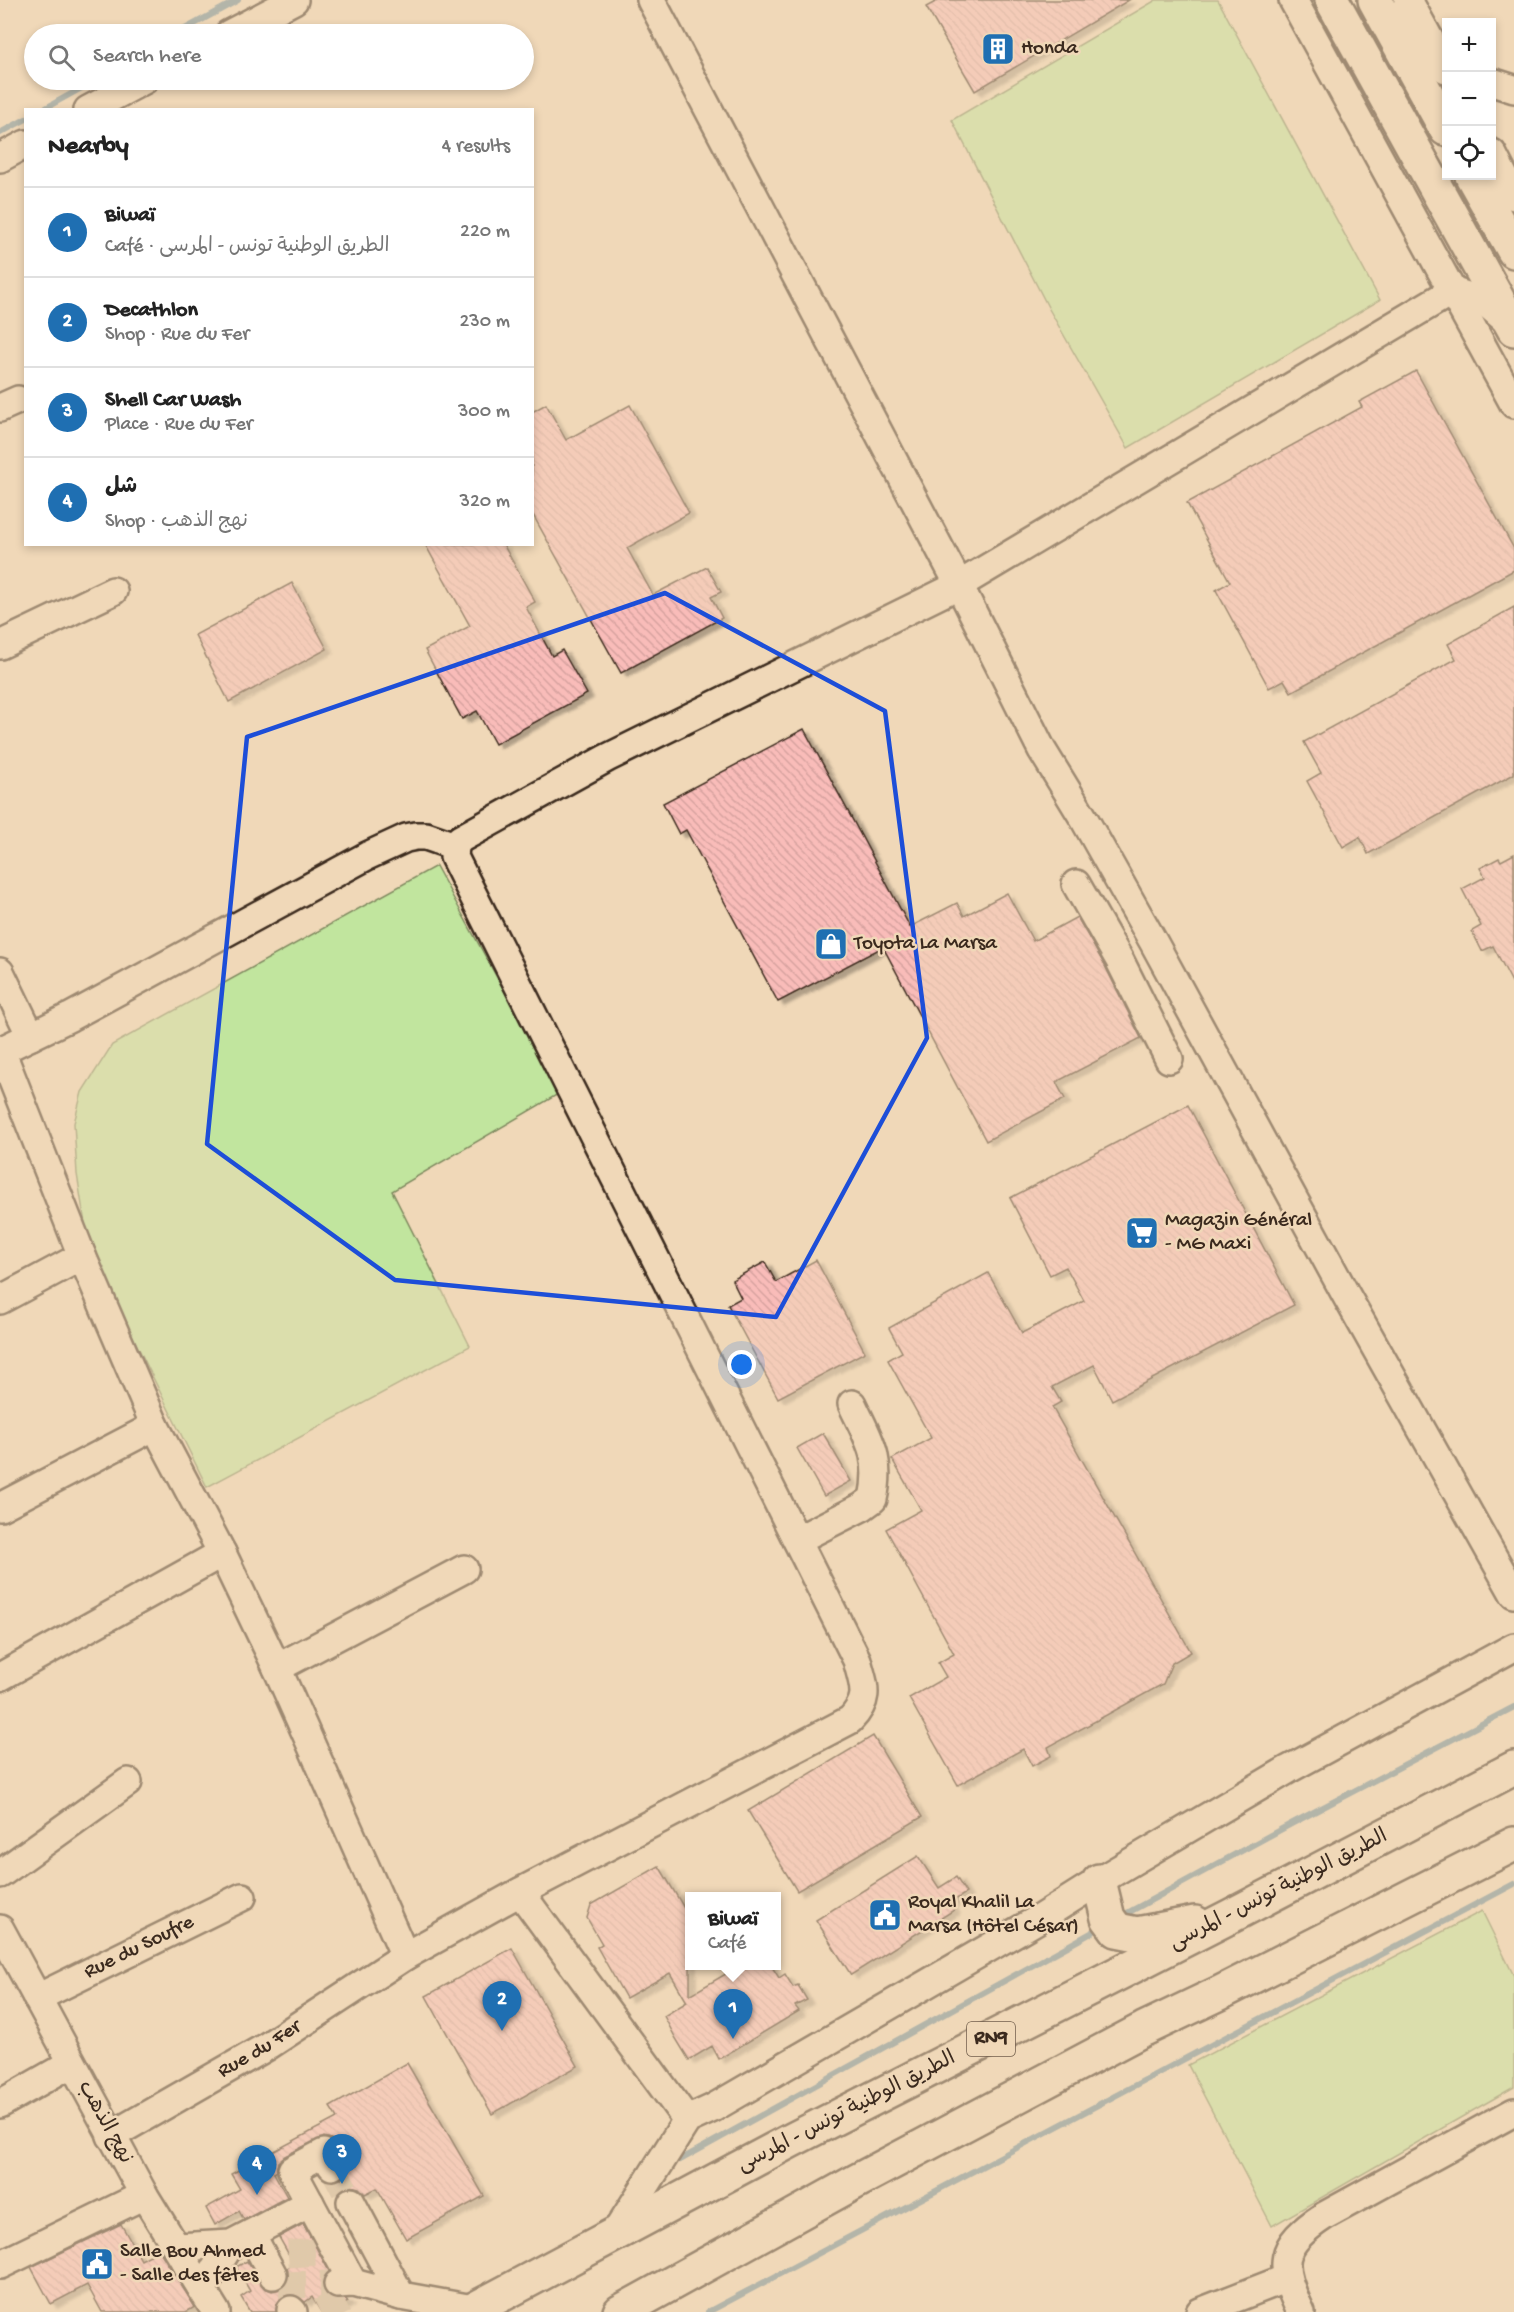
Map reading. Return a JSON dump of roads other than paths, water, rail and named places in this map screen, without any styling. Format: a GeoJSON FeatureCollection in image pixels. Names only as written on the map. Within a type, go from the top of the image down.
{"type":"FeatureCollection","features":[{"type":"Feature","properties":{"kind":"highway"},"geometry":{"type":"LineString","coordinates":[[1332,0],[1513,327]]}},
{"type":"Feature","properties":{"kind":"highway"},"geometry":{"type":"LineString","coordinates":[[1375,0],[1444,126]]}},
{"type":"Feature","properties":{"kind":"highway"},"geometry":{"type":"LineString","coordinates":[[1474,180],[1514,251]]}},
{"type":"Feature","properties":{"kind":"highway","name":"الطريق الوطنية تونس - المرسى"},"geometry":{"type":"LineString","coordinates":[[471,2311],[790,2141],[1229,1917],[1514,1768]]}},
{"type":"Feature","properties":{"kind":"highway"},"geometry":{"type":"LineString","coordinates":[[620,2312],[857,2181],[1144,2029],[1514,1844]]}},
{"type":"Feature","properties":{"kind":"highway"},"geometry":{"type":"LineString","coordinates":[[1099,1881],[1110,1924],[1125,1933],[1137,1934],[1229,1917]]}},
{"type":"Feature","properties":{"kind":"street"},"geometry":{"type":"LineString","coordinates":[[248,24],[294,0]]}},
{"type":"Feature","properties":{"kind":"street"},"geometry":{"type":"LineString","coordinates":[[651,0],[959,585],[1042,750],[1149,933],[1346,1295],[1514,1594]]}},
{"type":"Feature","properties":{"kind":"street"},"geometry":{"type":"LineString","coordinates":[[1293,0],[1514,404]]}},
{"type":"Feature","properties":{"kind":"street"},"geometry":{"type":"LineString","coordinates":[[1408,0],[1442,59]]}},
{"type":"Feature","properties":{"kind":"street"},"geometry":{"type":"LineString","coordinates":[[1496,84],[1514,89]]}},
{"type":"Feature","properties":{"kind":"street"},"geometry":{"type":"LineString","coordinates":[[92,108],[125,90]]}},
{"type":"Feature","properties":{"kind":"street"},"geometry":{"type":"LineString","coordinates":[[0,158],[24,145]]}},
{"type":"Feature","properties":{"kind":"street"},"geometry":{"type":"LineString","coordinates":[[1496,162],[1514,196]]}},
{"type":"Feature","properties":{"kind":"street"},"geometry":{"type":"LineString","coordinates":[[0,1051],[70,1017],[368,856],[406,838],[426,836],[454,846],[460,838],[607,758],[959,585],[1452,291],[1485,302],[1513,327]]}},
{"type":"Feature","properties":{"kind":"street"},"geometry":{"type":"LineString","coordinates":[[0,645],[113,591]]}},
{"type":"Feature","properties":{"kind":"street","name":"Rue du Fer"},"geometry":{"type":"LineString","coordinates":[[111,2136],[266,2047],[405,1956],[520,1892],[850,1720],[861,1708],[865,1690],[857,1660],[454,857],[454,846]]}},
{"type":"Feature","properties":{"kind":"street"},"geometry":{"type":"LineString","coordinates":[[1076,884],[1119,959],[1169,1059]]}},
{"type":"Feature","properties":{"kind":"street"},"geometry":{"type":"LineString","coordinates":[[0,972],[31,1036]]}},
{"type":"Feature","properties":{"kind":"street"},"geometry":{"type":"LineString","coordinates":[[0,1056],[6,1063],[82,1256],[154,1426],[222,1553],[277,1668],[405,1956]]}},
{"type":"Feature","properties":{"kind":"street"},"geometry":{"type":"LineString","coordinates":[[0,1300],[82,1256]]}},
{"type":"Feature","properties":{"kind":"street"},"geometry":{"type":"LineString","coordinates":[[797,1540],[862,1507],[873,1498],[876,1482],[874,1450],[852,1404]]}},
{"type":"Feature","properties":{"kind":"street"},"geometry":{"type":"LineString","coordinates":[[0,1507],[154,1426]]}},
{"type":"Feature","properties":{"kind":"street"},"geometry":{"type":"LineString","coordinates":[[0,1677],[222,1553]]}},
{"type":"Feature","properties":{"kind":"street"},"geometry":{"type":"LineString","coordinates":[[277,1668],[464,1569]]}},
{"type":"Feature","properties":{"kind":"street"},"geometry":{"type":"LineString","coordinates":[[615,2234],[687,2120],[724,2102],[1042,1917],[1289,1769],[1514,1647]]}},
{"type":"Feature","properties":{"kind":"street"},"geometry":{"type":"LineString","coordinates":[[0,1874],[128,1782]]}},
{"type":"Feature","properties":{"kind":"street"},"geometry":{"type":"LineString","coordinates":[[520,1892],[687,2120]]}},
{"type":"Feature","properties":{"kind":"street","name":"Rue du Soufre"},"geometry":{"type":"LineString","coordinates":[[37,1998],[242,1897]]}},
{"type":"Feature","properties":{"kind":"street","name":"نهج الذهب"},"geometry":{"type":"LineString","coordinates":[[1,1933],[111,2136],[216,2312]]}},
{"type":"Feature","properties":{"kind":"street"},"geometry":{"type":"LineString","coordinates":[[0,2104],[72,2063]]}},
{"type":"Feature","properties":{"kind":"street"},"geometry":{"type":"LineString","coordinates":[[1301,2312],[1287,2278],[1287,2256],[1291,2242],[1303,2230],[1324,2216],[1514,2112]]}},
{"type":"Feature","properties":{"kind":"street"},"geometry":{"type":"LineString","coordinates":[[332,2166],[324,2153],[292,2170],[310,2203],[337,2267],[401,2296],[471,2311]]}},
{"type":"Feature","properties":{"kind":"street"},"geometry":{"type":"LineString","coordinates":[[0,2265],[144,2194]]}},
{"type":"Feature","properties":{"kind":"street"},"geometry":{"type":"LineString","coordinates":[[351,2202],[401,2296]]}},
{"type":"Feature","properties":{"kind":"street"},"geometry":{"type":"LineString","coordinates":[[202,2289],[266,2253],[310,2203]]}},
{"type":"Feature","properties":{"kind":"street"},"geometry":{"type":"LineString","coordinates":[[177,2247],[266,2253]]}},
{"type":"Feature","properties":{"kind":"street"},"geometry":{"type":"LineString","coordinates":[[1200,2312],[1287,2278]]}},
{"type":"Feature","properties":{"kind":"waterway"},"geometry":{"type":"LineString","coordinates":[[194,24],[238,0]]}},
{"type":"Feature","properties":{"kind":"waterway"},"geometry":{"type":"LineString","coordinates":[[46,108],[78,90]]}},
{"type":"Feature","properties":{"kind":"waterway"},"geometry":{"type":"LineString","coordinates":[[0,133],[24,120]]}},
{"type":"Feature","properties":{"kind":"waterway"},"geometry":{"type":"LineString","coordinates":[[1120,1917],[1514,1707]]}},
{"type":"Feature","properties":{"kind":"waterway"},"geometry":{"type":"LineString","coordinates":[[708,2312],[1514,1884]]}},
{"type":"Feature","properties":{"kind":"waterway"},"geometry":{"type":"LineString","coordinates":[[680,2160],[1093,1932]]}},
{"type":"Feature","properties":{"kind":"tunnel"},"geometry":{"type":"LineString","coordinates":[[332,2166],[351,2202]]}},
{"type":"Feature","properties":{"kind":"tunnel"},"geometry":{"type":"LineString","coordinates":[[288,2254],[320,2252]]}},
{"type":"Feature","properties":{"kind":"tunnel"},"geometry":{"type":"LineString","coordinates":[[279,2285],[338,2284]]}},
{"type":"Feature","properties":{"kind":"tunnel"},"geometry":{"type":"LineString","coordinates":[[320,2312],[346,2299]]}},
{"type":"Feature","properties":{"kind":"place","name":"Honda"},"geometry":{"type":"Point","coordinates":[998,49]}},
{"type":"Feature","properties":{"kind":"place","name":"Toyota La Marsa"},"geometry":{"type":"Point","coordinates":[831,944]}},
{"type":"Feature","properties":{"kind":"place","name":"Magazin Général - MG Maxi"},"geometry":{"type":"Point","coordinates":[1142,1233]}},
{"type":"Feature","properties":{"kind":"place","name":"Royal Khalil La Marsa (Hôtel César)"},"geometry":{"type":"Point","coordinates":[885,1915]}},
{"type":"Feature","properties":{"kind":"place","name":"Decathlon"},"geometry":{"type":"Point","coordinates":[502,2031]}},
{"type":"Feature","properties":{"kind":"place","name":"Biwaï"},"geometry":{"type":"Point","coordinates":[733,2039]}},
{"type":"Feature","properties":{"kind":"place","name":"Shell Car Wash"},"geometry":{"type":"Point","coordinates":[342,2184]}},
{"type":"Feature","properties":{"kind":"place","name":"شل"},"geometry":{"type":"Point","coordinates":[257,2195]}},
{"type":"Feature","properties":{"kind":"place","name":"Salle Bou Ahmed - Salle des fêtes"},"geometry":{"type":"Point","coordinates":[97,2264]}}]}
